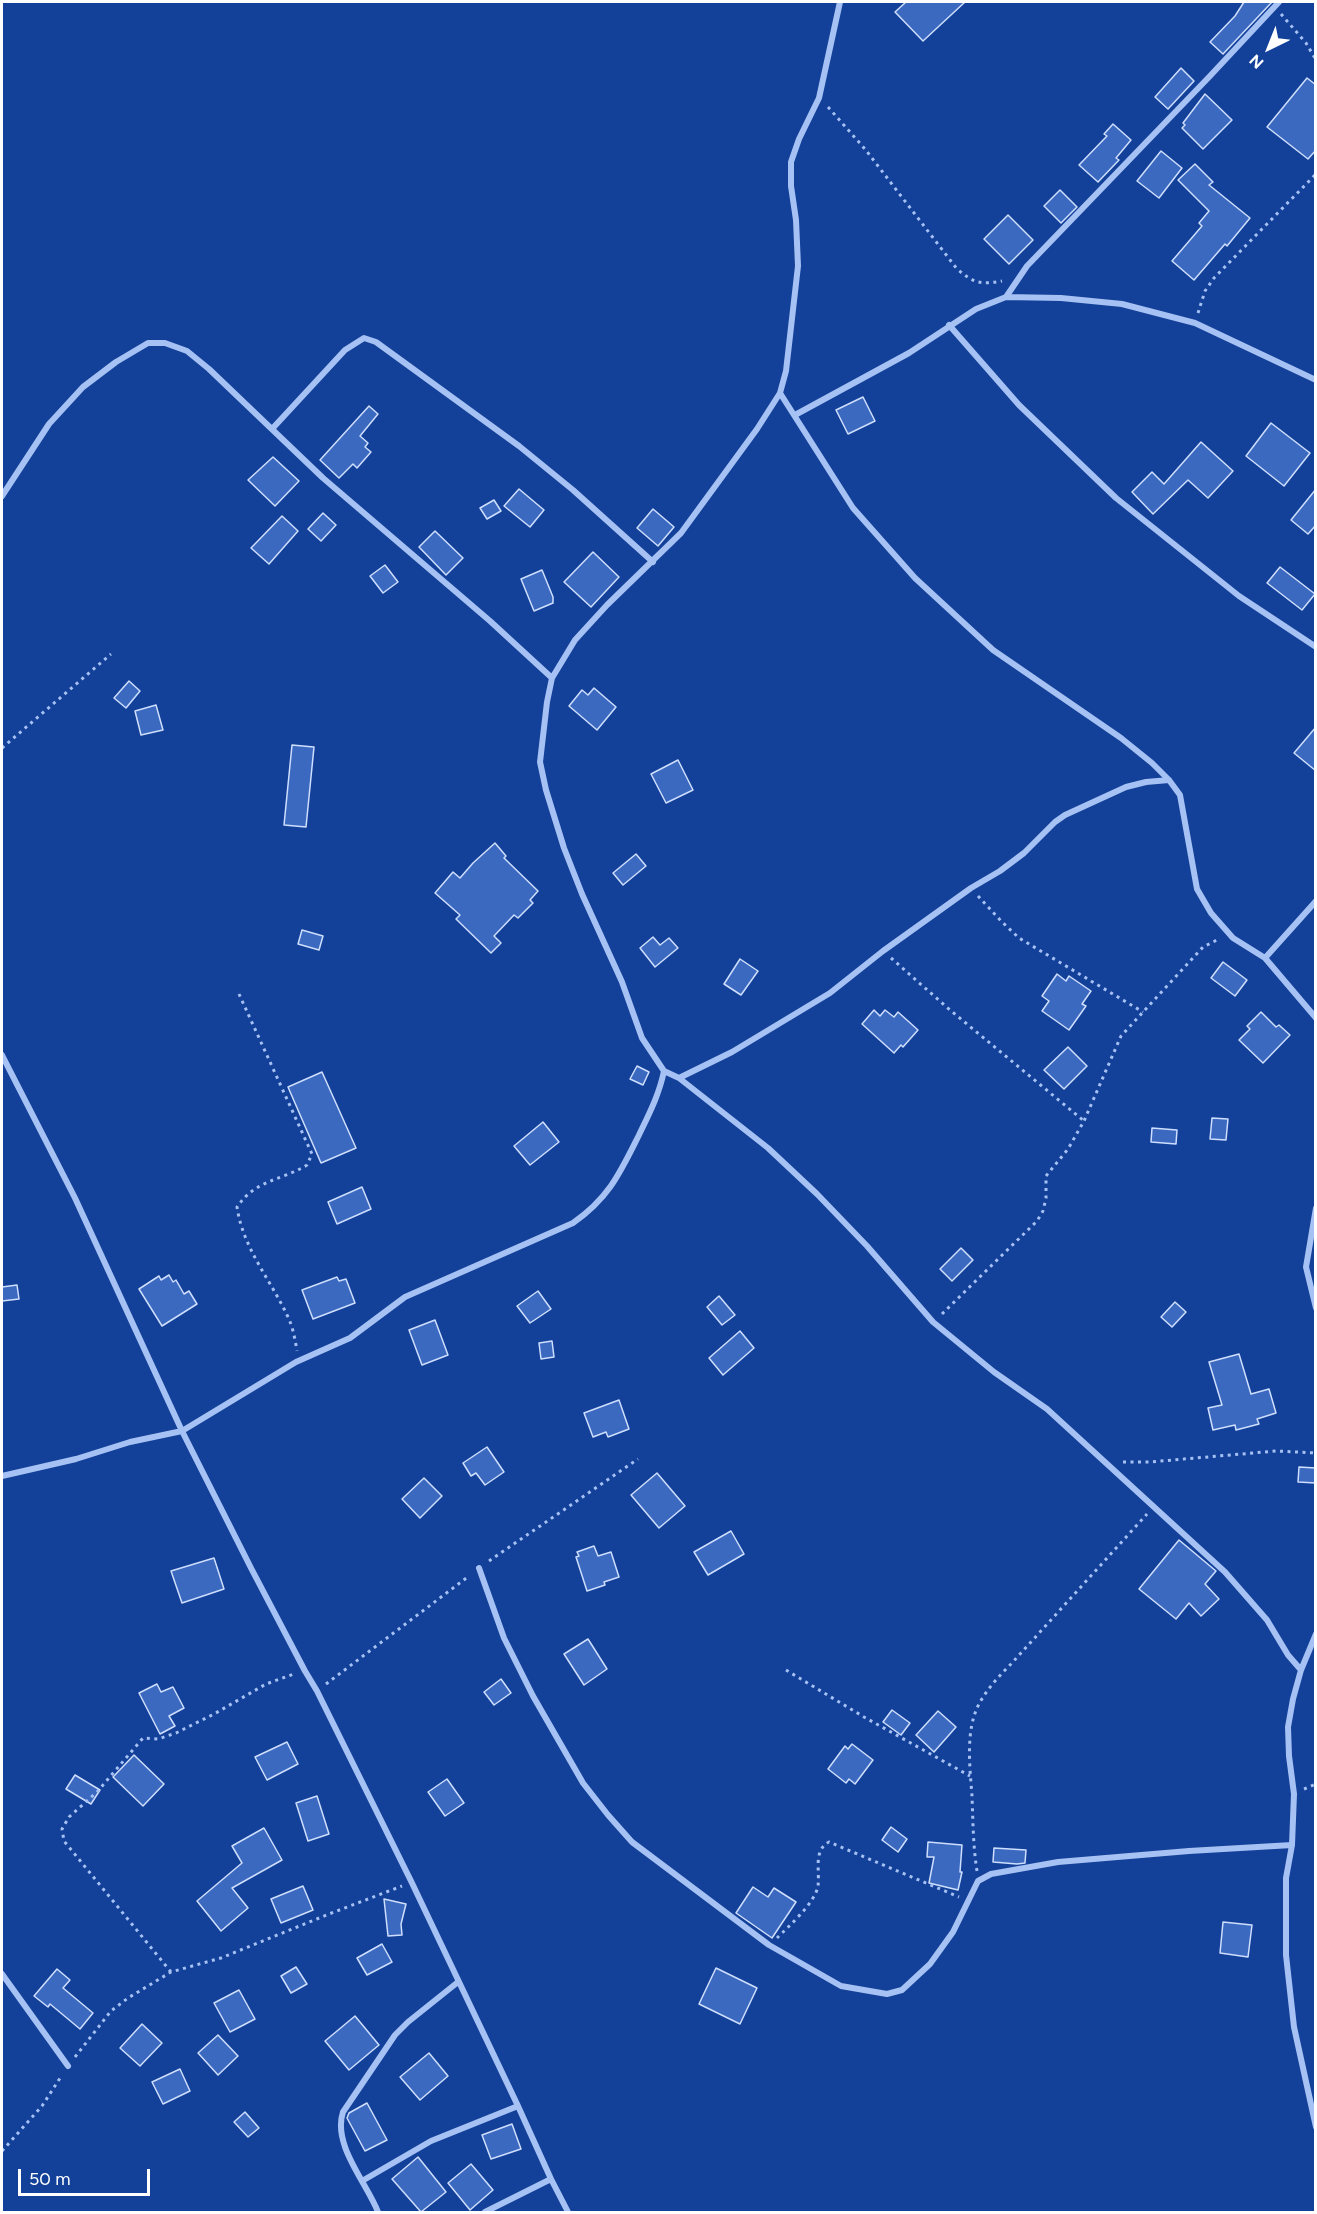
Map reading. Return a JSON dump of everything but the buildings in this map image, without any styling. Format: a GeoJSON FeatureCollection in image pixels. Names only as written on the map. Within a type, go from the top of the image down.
{"type":"FeatureCollection","features":[{"type":"Feature","properties":{"kind":"street"},"geometry":{"type":"LineString","coordinates":[[840,2],[819,98],[799,139],[791,162],[790,186],[796,220],[798,266],[786,371],[780,393],[757,429],[681,533],[607,605],[575,640],[552,678],[540,762],[546,790],[575,875],[622,982],[642,1038],[664,1071],[679,1078],[768,1148],[867,1245],[933,1322],[994,1372],[1047,1409],[1225,1572],[1267,1620],[1288,1655],[1301,1670]]}},
{"type":"Feature","properties":{"kind":"street"},"geometry":{"type":"LineString","coordinates":[[1006,297],[1033,260],[1277,4]]}},
{"type":"Feature","properties":{"kind":"street"},"geometry":{"type":"LineString","coordinates":[[795,415],[909,352],[976,309],[1006,297],[1061,298],[1122,304],[1195,323],[1316,380]]}},
{"type":"Feature","properties":{"kind":"street"},"geometry":{"type":"LineString","coordinates":[[949,325],[1019,405],[1116,498],[1239,596],[1316,646]]}},
{"type":"Feature","properties":{"kind":"street"},"geometry":{"type":"LineString","coordinates":[[272,429],[345,350],[364,338],[376,342],[519,446],[573,490],[653,562]]}},
{"type":"Feature","properties":{"kind":"street"},"geometry":{"type":"LineString","coordinates":[[2,496],[49,424],[83,387],[116,362],[148,343],[165,343],[187,351],[209,369],[323,478],[490,621],[552,678]]}},
{"type":"Feature","properties":{"kind":"street"},"geometry":{"type":"LineString","coordinates":[[780,393],[853,508],[915,578],[993,650],[1121,738],[1169,780],[1180,795],[1197,889],[1211,914],[1233,938],[1265,958],[1316,1018]]}},
{"type":"Feature","properties":{"kind":"street"},"geometry":{"type":"LineString","coordinates":[[679,1078],[732,1052],[830,993],[883,951],[1016,859],[1065,815],[1126,787],[1169,780]]}},
{"type":"Feature","properties":{"kind":"street"},"geometry":{"type":"LineString","coordinates":[[1265,958],[1316,901]]}},
{"type":"Feature","properties":{"kind":"street"},"geometry":{"type":"LineString","coordinates":[[2,1055],[75,1198],[182,1431],[305,1671],[317,1690],[412,1883],[568,2212]]}},
{"type":"Feature","properties":{"kind":"street"},"geometry":{"type":"LineString","coordinates":[[2,1476],[76,1459],[130,1442],[182,1431],[296,1362],[350,1338],[405,1297],[573,1223],[590,1211],[615,1182],[624,1167],[655,1102],[664,1071]]}},
{"type":"Feature","properties":{"kind":"street"},"geometry":{"type":"LineString","coordinates":[[1316,1208],[1306,1267],[1316,1308]]}},
{"type":"Feature","properties":{"kind":"street"},"geometry":{"type":"LineString","coordinates":[[479,1568],[504,1638],[532,1696],[583,1783],[632,1842],[769,1945],[841,1986],[886,1994],[902,1990],[930,1964],[948,1940],[970,1901],[978,1881],[991,1874],[1058,1862],[1292,1845]]}},
{"type":"Feature","properties":{"kind":"street"},"geometry":{"type":"LineString","coordinates":[[1316,1634],[1301,1670],[1288,1727],[1294,1794],[1292,1845],[1286,1878],[1286,1955],[1294,2027],[1316,2127]]}},
{"type":"Feature","properties":{"kind":"street"},"geometry":{"type":"LineString","coordinates":[[2,1974],[69,2066]]}},
{"type":"Feature","properties":{"kind":"street"},"geometry":{"type":"LineString","coordinates":[[378,2212],[342,2136],[339,2126],[343,2112],[395,2036],[408,2022],[458,1982]]}},
{"type":"Feature","properties":{"kind":"street"},"geometry":{"type":"LineString","coordinates":[[362,2181],[431,2141],[518,2106]]}},
{"type":"Feature","properties":{"kind":"street"},"geometry":{"type":"LineString","coordinates":[[485,2212],[551,2179]]}},
{"type":"Feature","properties":{"kind":"path"},"geometry":{"type":"LineString","coordinates":[[1277,4],[1316,60]]}},
{"type":"Feature","properties":{"kind":"path"},"geometry":{"type":"LineString","coordinates":[[819,98],[865,149],[957,269],[972,281],[980,283],[1019,278]]}},
{"type":"Feature","properties":{"kind":"path"},"geometry":{"type":"LineString","coordinates":[[1195,323],[1200,304],[1214,278],[1316,174]]}},
{"type":"Feature","properties":{"kind":"path"},"geometry":{"type":"LineString","coordinates":[[2,748],[111,654]]}},
{"type":"Feature","properties":{"kind":"path"},"geometry":{"type":"LineString","coordinates":[[971,888],[1019,938],[1143,1012]]}},
{"type":"Feature","properties":{"kind":"path"},"geometry":{"type":"LineString","coordinates":[[933,1322],[1037,1221],[1043,1211],[1046,1198],[1046,1176],[1068,1149],[1084,1121],[1121,1036],[1203,947],[1215,939],[1233,938]]}},
{"type":"Feature","properties":{"kind":"path"},"geometry":{"type":"LineString","coordinates":[[883,951],[1084,1121]]}},
{"type":"Feature","properties":{"kind":"path"},"geometry":{"type":"LineString","coordinates":[[239,994],[312,1154],[307,1165],[254,1188],[237,1206],[244,1234],[293,1330],[297,1351],[296,1362]]}},
{"type":"Feature","properties":{"kind":"path"},"geometry":{"type":"LineString","coordinates":[[1105,1462],[1150,1462],[1276,1451],[1316,1453]]}},
{"type":"Feature","properties":{"kind":"path"},"geometry":{"type":"LineString","coordinates":[[978,1881],[970,1776],[974,1718],[978,1704],[991,1686],[1154,1507]]}},
{"type":"Feature","properties":{"kind":"path"},"geometry":{"type":"LineString","coordinates":[[786,1670],[970,1776]]}},
{"type":"Feature","properties":{"kind":"path"},"geometry":{"type":"LineString","coordinates":[[171,1972],[64,1841],[62,1829],[65,1823],[118,1770],[143,1738],[158,1739],[176,1733],[266,1684],[305,1671]]}},
{"type":"Feature","properties":{"kind":"path"},"geometry":{"type":"LineString","coordinates":[[769,1945],[800,1916],[818,1888],[819,1851],[829,1842],[970,1901]]}},
{"type":"Feature","properties":{"kind":"path"},"geometry":{"type":"LineString","coordinates":[[2,2151],[42,2106],[111,2011],[128,1998],[171,1972],[221,1958],[412,1883]]}}]}
